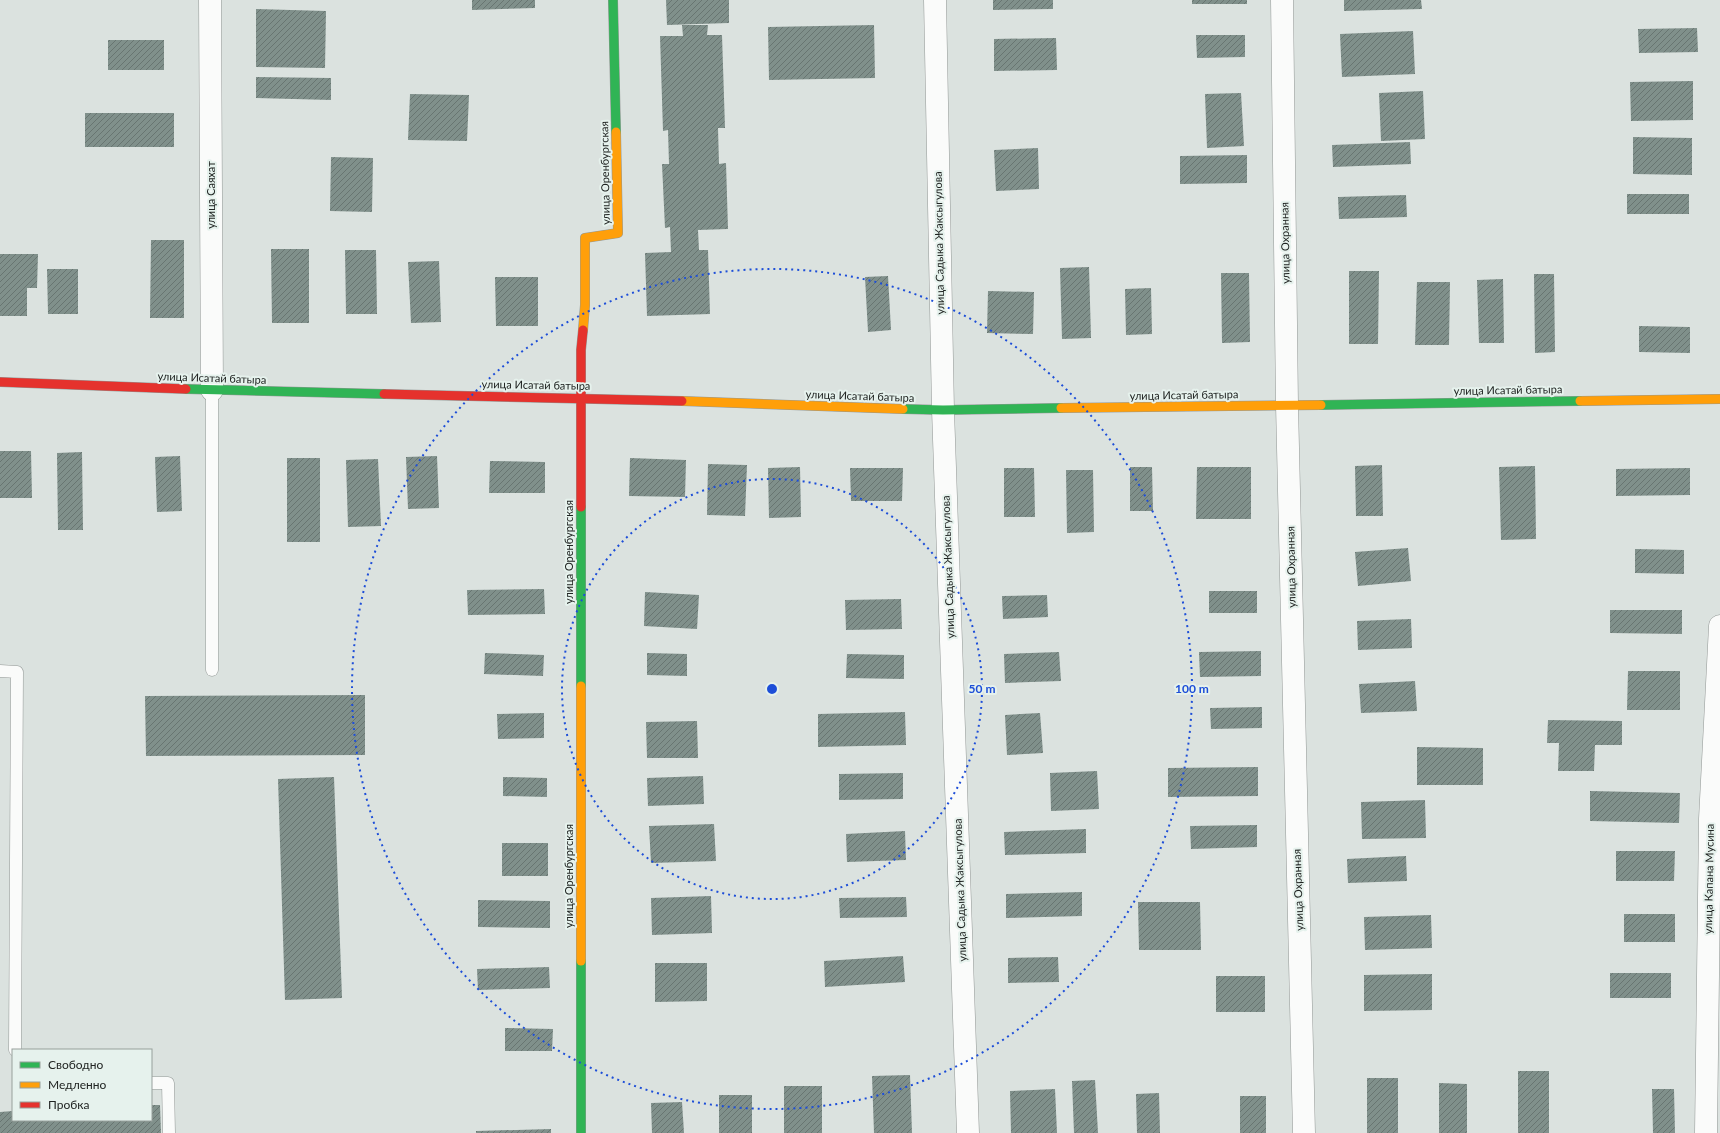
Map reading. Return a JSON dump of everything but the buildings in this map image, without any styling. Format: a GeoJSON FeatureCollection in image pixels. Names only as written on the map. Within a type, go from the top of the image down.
{"type":"FeatureCollection","features":[{"type":"Feature","properties":{"kind":"street","name":"улица Саяхат"},"geometry":{"type":"LineString","coordinates":[[210,0],[212,390]]}},
{"type":"Feature","properties":{"kind":"street","name":"улица Оренбургская"},"geometry":{"type":"LineString","coordinates":[[581,1133],[581,350],[585,305],[585,238],[618,233],[613,0]]}},
{"type":"Feature","properties":{"kind":"street","name":"улица Садыка Жаксыгулова"},"geometry":{"type":"LineString","coordinates":[[934,0],[943,410],[968,1133]]}},
{"type":"Feature","properties":{"kind":"street","name":"улица Охранная"},"geometry":{"type":"LineString","coordinates":[[1282,0],[1288,405],[1304,1133]]}},
{"type":"Feature","properties":{"kind":"street","name":"улица Исатай батыра"},"geometry":{"type":"LineString","coordinates":[[0,382],[212,390],[581,398],[943,410],[1720,399]]}},
{"type":"Feature","properties":{"kind":"street","name":"улица Капана Мусина"},"geometry":{"type":"LineString","coordinates":[[1706,1133],[1720,626]]}},
{"type":"Feature","properties":{"kind":"lane"},"geometry":{"type":"LineString","coordinates":[[212,390],[212,670]]}},
{"type":"Feature","properties":{"kind":"lane"},"geometry":{"type":"LineString","coordinates":[[0,671],[17,672],[15,1049]]}},
{"type":"Feature","properties":{"kind":"lane"},"geometry":{"type":"LineString","coordinates":[[152,1083],[168,1083],[169,1133]]}},
{"type":"Feature","properties":{"kind":"traffic: fast"},"geometry":{"type":"LineString","coordinates":[[613,0],[616,132]]}},
{"type":"Feature","properties":{"kind":"traffic: fast"},"geometry":{"type":"LineString","coordinates":[[186,389],[384,394]]}},
{"type":"Feature","properties":{"kind":"traffic: fast"},"geometry":{"type":"LineString","coordinates":[[1321,405],[1580,401]]}},
{"type":"Feature","properties":{"kind":"traffic: fast"},"geometry":{"type":"LineString","coordinates":[[903,409],[943,410],[1061,408]]}},
{"type":"Feature","properties":{"kind":"traffic: fast"},"geometry":{"type":"LineString","coordinates":[[581,507],[581,686]]}},
{"type":"Feature","properties":{"kind":"traffic: fast"},"geometry":{"type":"LineString","coordinates":[[581,961],[581,1133]]}},
{"type":"Feature","properties":{"kind":"traffic: slow"},"geometry":{"type":"LineString","coordinates":[[583,330],[585,305],[585,238],[618,233],[616,132]]}},
{"type":"Feature","properties":{"kind":"traffic: slow"},"geometry":{"type":"LineString","coordinates":[[1580,401],[1720,399]]}},
{"type":"Feature","properties":{"kind":"traffic: slow"},"geometry":{"type":"LineString","coordinates":[[682,401],[903,409]]}},
{"type":"Feature","properties":{"kind":"traffic: slow"},"geometry":{"type":"LineString","coordinates":[[1061,408],[1321,405]]}},
{"type":"Feature","properties":{"kind":"traffic: slow"},"geometry":{"type":"LineString","coordinates":[[581,686],[581,961]]}},
{"type":"Feature","properties":{"kind":"traffic: jam"},"geometry":{"type":"LineString","coordinates":[[581,507],[581,350],[583,330]]}},
{"type":"Feature","properties":{"kind":"traffic: jam"},"geometry":{"type":"LineString","coordinates":[[0,382],[186,389]]}},
{"type":"Feature","properties":{"kind":"traffic: jam"},"geometry":{"type":"LineString","coordinates":[[384,394],[682,401]]}}]}
